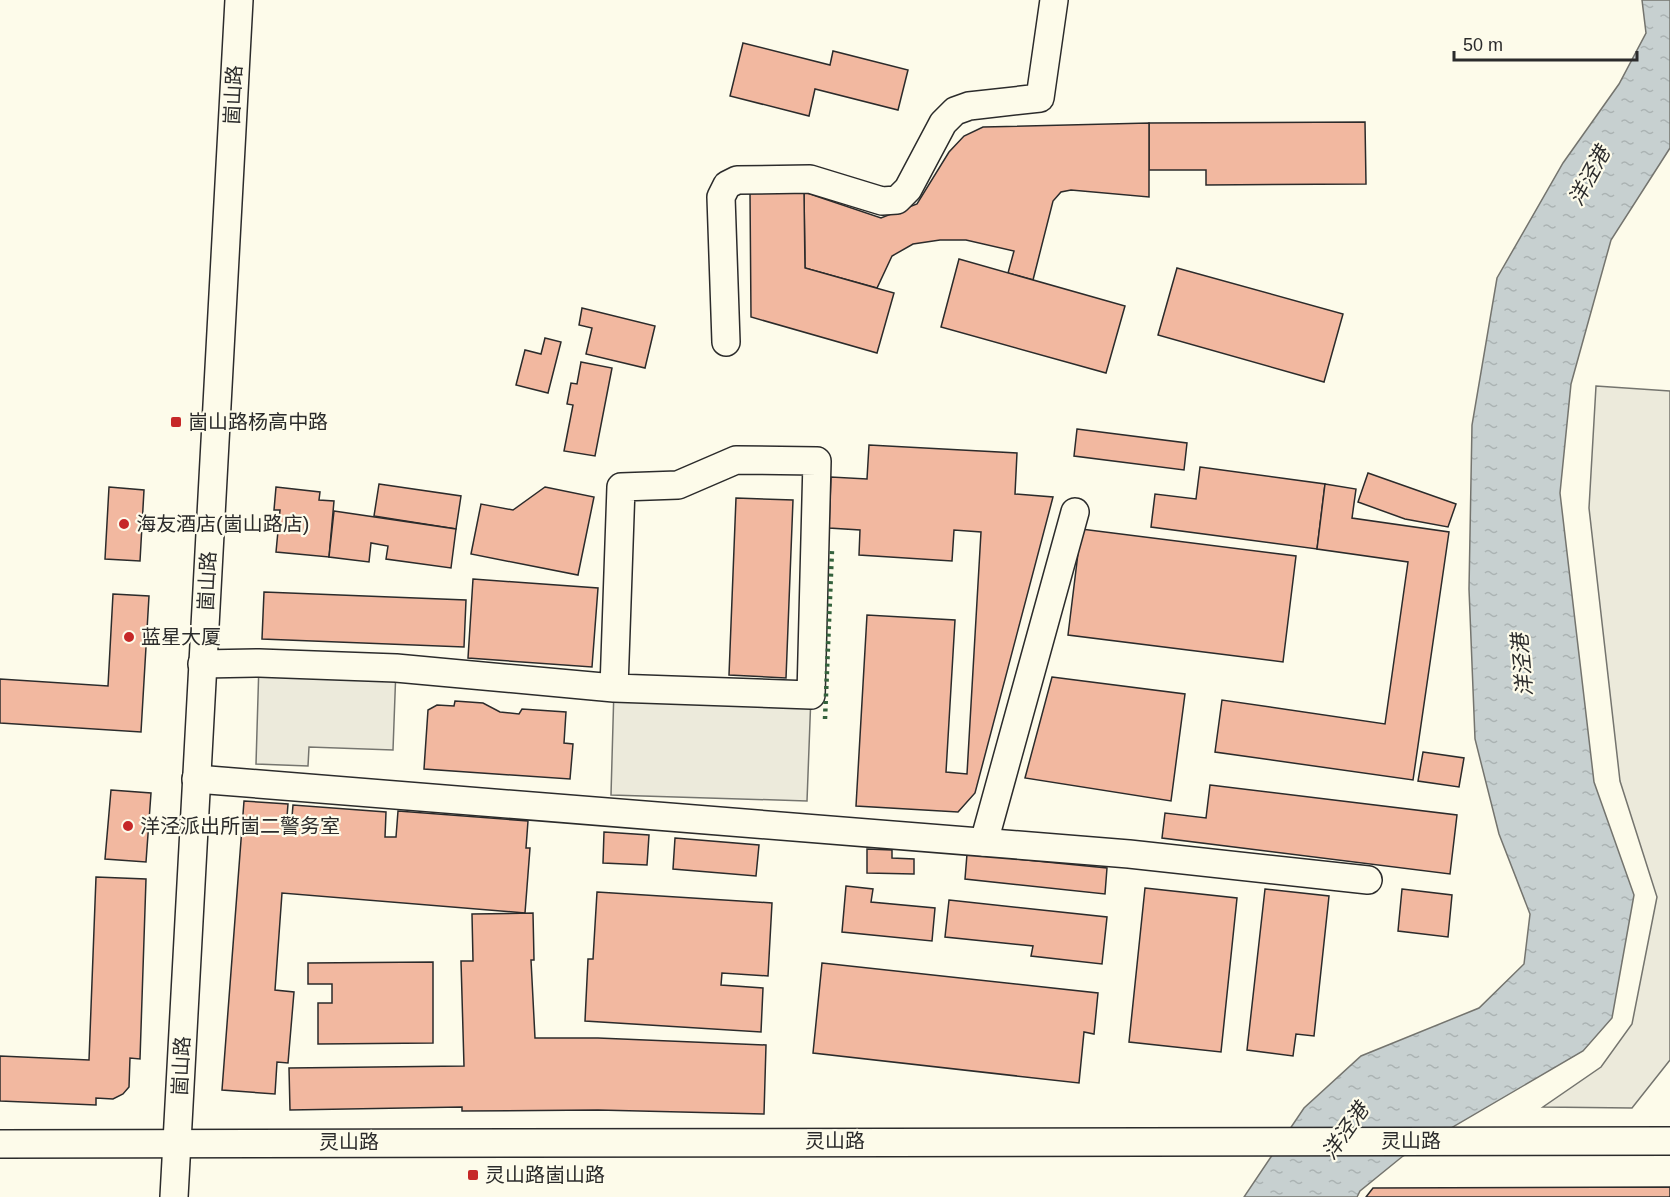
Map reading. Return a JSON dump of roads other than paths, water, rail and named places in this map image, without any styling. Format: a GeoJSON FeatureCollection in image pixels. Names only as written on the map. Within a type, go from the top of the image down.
{"type":"FeatureCollection","features":[{"type":"Feature","properties":{"kind":"street","name":"崮山路"},"geometry":{"type":"LineString","coordinates":[[174,1197],[239,0]]}},
{"type":"Feature","properties":{"kind":"street"},"geometry":{"type":"LineString","coordinates":[[726,342],[722,197],[727,185],[737,180],[810,179],[882,201],[897,200],[908,189],[943,123],[955,111],[969,106],[1040,98],[1054,0]]}},
{"type":"Feature","properties":{"kind":"street"},"geometry":{"type":"LineString","coordinates":[[202,664],[259,663],[396,668],[614,688],[811,695],[817,461],[736,460],[678,485],[621,487],[614,688]]}},
{"type":"Feature","properties":{"kind":"street"},"geometry":{"type":"LineString","coordinates":[[984,842],[1075,512]]}},
{"type":"Feature","properties":{"kind":"street"},"geometry":{"type":"LineString","coordinates":[[196,779],[1129,854],[1368,880]]}},
{"type":"Feature","properties":{"kind":"street","name":"灵山路"},"geometry":{"type":"LineString","coordinates":[[0,1144],[1669,1141]]}},
{"type":"Feature","properties":{"kind":"water","name":"洋泾港"},"geometry":{"type":"Polygon","coordinates":[[[1642,0],[1670,0],[1670,148],[1611,240],[1571,384],[1560,493],[1594,782],[1634,895],[1612,1018],[1583,1051],[1403,1156],[1360,1191],[1357,1197],[1244,1197],[1304,1108],[1361,1056],[1479,1008],[1524,964],[1530,914],[1499,834],[1475,739],[1469,589],[1472,425],[1497,278],[1563,163],[1619,84],[1646,33],[1642,0]]]}},
{"type":"Feature","properties":{"kind":"place","name":"崮山路杨高中路"},"geometry":{"type":"Point","coordinates":[176,422]}},
{"type":"Feature","properties":{"kind":"place","name":"海友酒店(崮山路店)"},"geometry":{"type":"Point","coordinates":[124,524]}},
{"type":"Feature","properties":{"kind":"place","name":"蓝星大厦"},"geometry":{"type":"Point","coordinates":[129,637]}},
{"type":"Feature","properties":{"kind":"place","name":"洋泾派出所崮二警务室"},"geometry":{"type":"Point","coordinates":[128,826]}},
{"type":"Feature","properties":{"kind":"place","name":"灵山路崮山路"},"geometry":{"type":"Point","coordinates":[473,1175]}}]}
